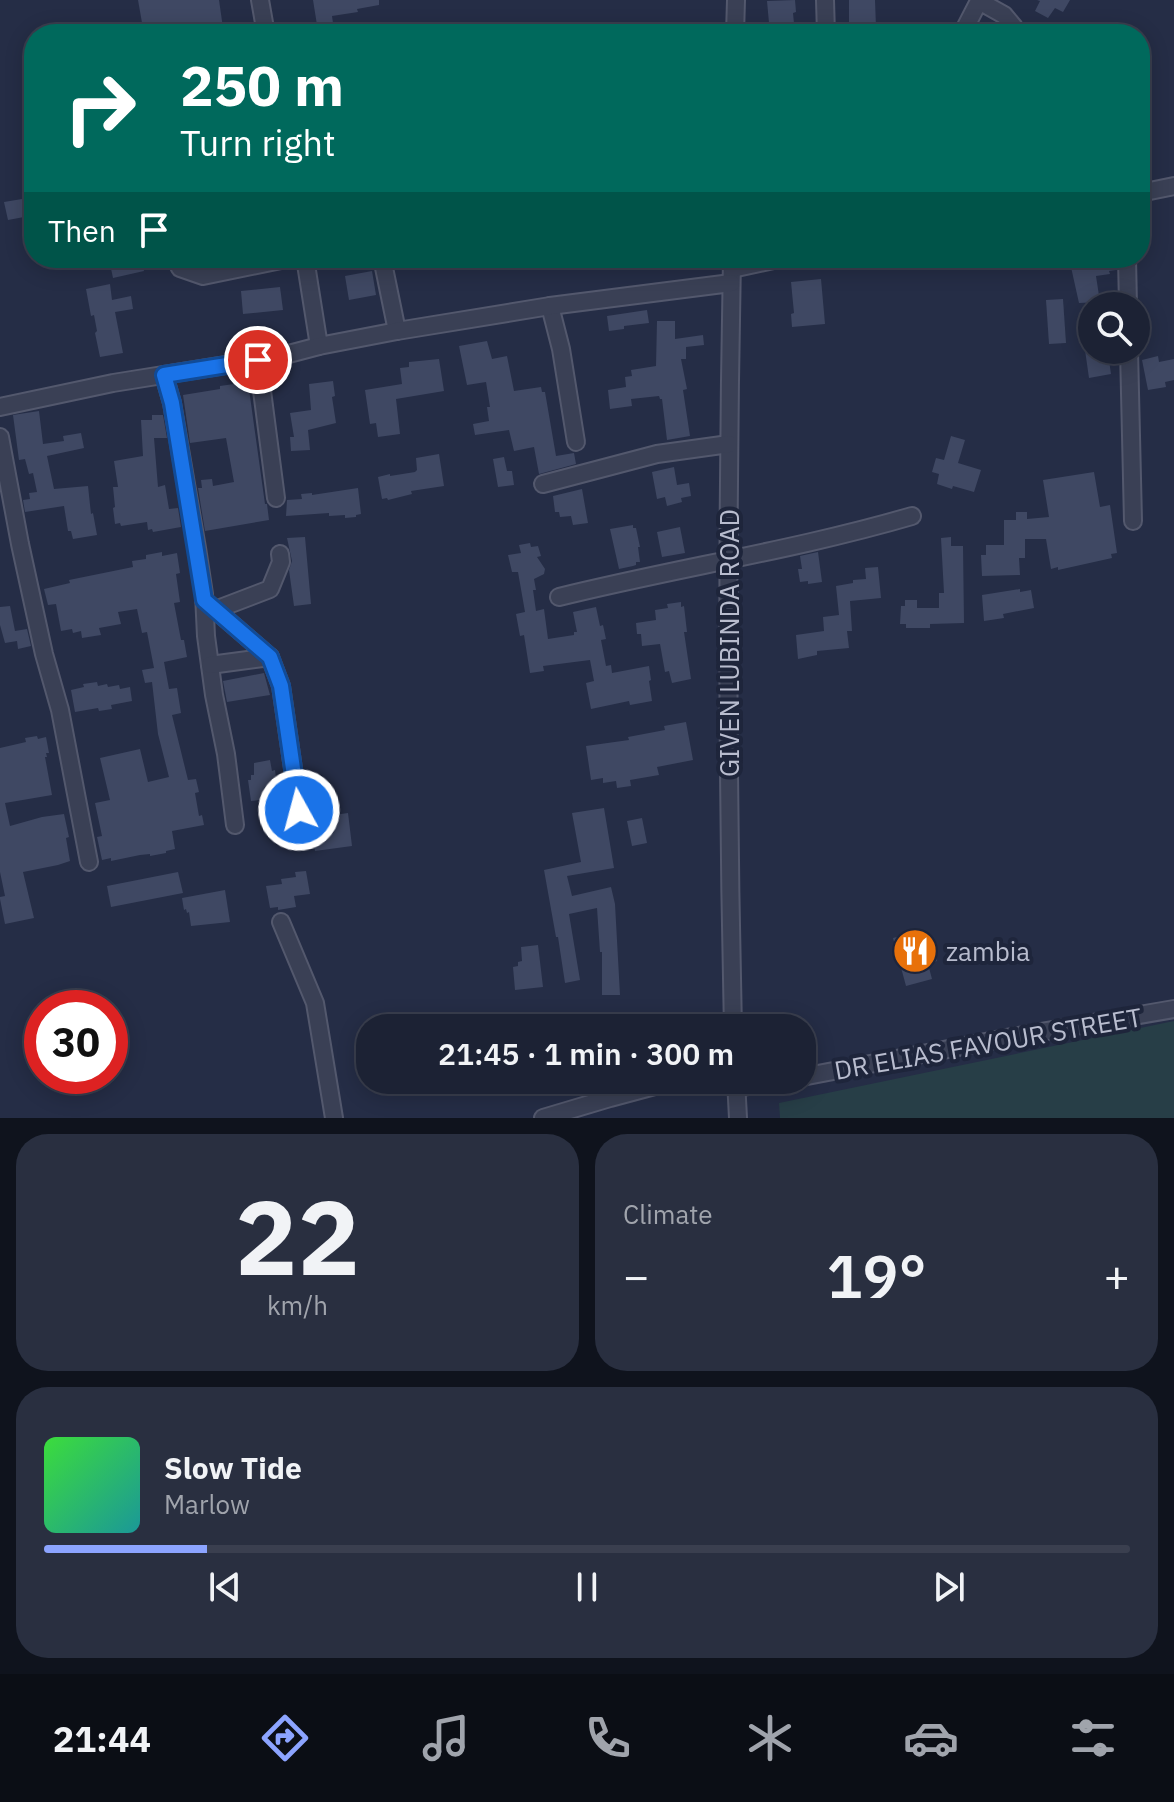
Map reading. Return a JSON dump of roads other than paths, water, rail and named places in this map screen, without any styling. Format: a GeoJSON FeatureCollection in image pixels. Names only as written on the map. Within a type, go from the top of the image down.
{"type":"FeatureCollection","features":[{"type":"Feature","properties":{"kind":"street"},"geometry":{"type":"LineString","coordinates":[[260,0],[264,24]]}},
{"type":"Feature","properties":{"kind":"street"},"geometry":{"type":"LineString","coordinates":[[735,24],[736,0]]}},
{"type":"Feature","properties":{"kind":"street"},"geometry":{"type":"LineString","coordinates":[[825,0],[826,24]]}},
{"type":"Feature","properties":{"kind":"street"},"geometry":{"type":"LineString","coordinates":[[967,24],[979,1],[1004,15],[1012,24]]}},
{"type":"Feature","properties":{"kind":"street"},"geometry":{"type":"LineString","coordinates":[[1150,191],[1174,186]]}},
{"type":"Feature","properties":{"kind":"street"},"geometry":{"type":"LineString","coordinates":[[180,268],[203,276],[242,268]]}},
{"type":"Feature","properties":{"kind":"street"},"geometry":{"type":"LineString","coordinates":[[307,268],[319,346]]}},
{"type":"Feature","properties":{"kind":"street"},"geometry":{"type":"LineString","coordinates":[[384,268],[397,331]]}},
{"type":"Feature","properties":{"kind":"street"},"geometry":{"type":"LineString","coordinates":[[1127,268],[1128,292]]}},
{"type":"Feature","properties":{"kind":"street"},"geometry":{"type":"LineString","coordinates":[[0,407],[113,383],[258,360],[397,331],[550,306],[731,270]]}},
{"type":"Feature","properties":{"kind":"street","name":"GIVEN LUBINDA ROAD"},"geometry":{"type":"LineString","coordinates":[[731,270],[729,560],[733,1014]]}},
{"type":"Feature","properties":{"kind":"street"},"geometry":{"type":"LineString","coordinates":[[550,306],[561,349],[576,442]]}},
{"type":"Feature","properties":{"kind":"street"},"geometry":{"type":"LineString","coordinates":[[258,360],[276,498]]}},
{"type":"Feature","properties":{"kind":"street"},"geometry":{"type":"LineString","coordinates":[[1129,364],[1133,521]]}},
{"type":"Feature","properties":{"kind":"street"},"geometry":{"type":"LineString","coordinates":[[164,375],[210,605],[210,665],[235,825]]}},
{"type":"Feature","properties":{"kind":"street"},"geometry":{"type":"LineString","coordinates":[[0,437],[44,654],[60,710],[89,862]]}},
{"type":"Feature","properties":{"kind":"street"},"geometry":{"type":"LineString","coordinates":[[543,484],[657,454],[729,444]]}},
{"type":"Feature","properties":{"kind":"street"},"geometry":{"type":"LineString","coordinates":[[559,597],[798,545],[912,516]]}},
{"type":"Feature","properties":{"kind":"street"},"geometry":{"type":"LineString","coordinates":[[210,605],[270,589],[281,562],[280,554]]}},
{"type":"Feature","properties":{"kind":"street"},"geometry":{"type":"LineString","coordinates":[[210,605],[270,657],[281,686],[299,810]]}},
{"type":"Feature","properties":{"kind":"street"},"geometry":{"type":"LineString","coordinates":[[210,665],[270,657]]}},
{"type":"Feature","properties":{"kind":"street"},"geometry":{"type":"LineString","coordinates":[[281,922],[315,1003],[334,1118]]}},
{"type":"Feature","properties":{"kind":"street","name":"DR ELIAS FAVOUR STREET"},"geometry":{"type":"LineString","coordinates":[[816,1074],[1174,1009]]}},
{"type":"Feature","properties":{"kind":"street"},"geometry":{"type":"LineString","coordinates":[[543,1118],[625,1094]]}},
{"type":"Feature","properties":{"kind":"street"},"geometry":{"type":"LineString","coordinates":[[737,1094],[738,1118]]}},
{"type":"Feature","properties":{"kind":"place","name":"zambia"},"geometry":{"type":"Point","coordinates":[915,951]}}]}
